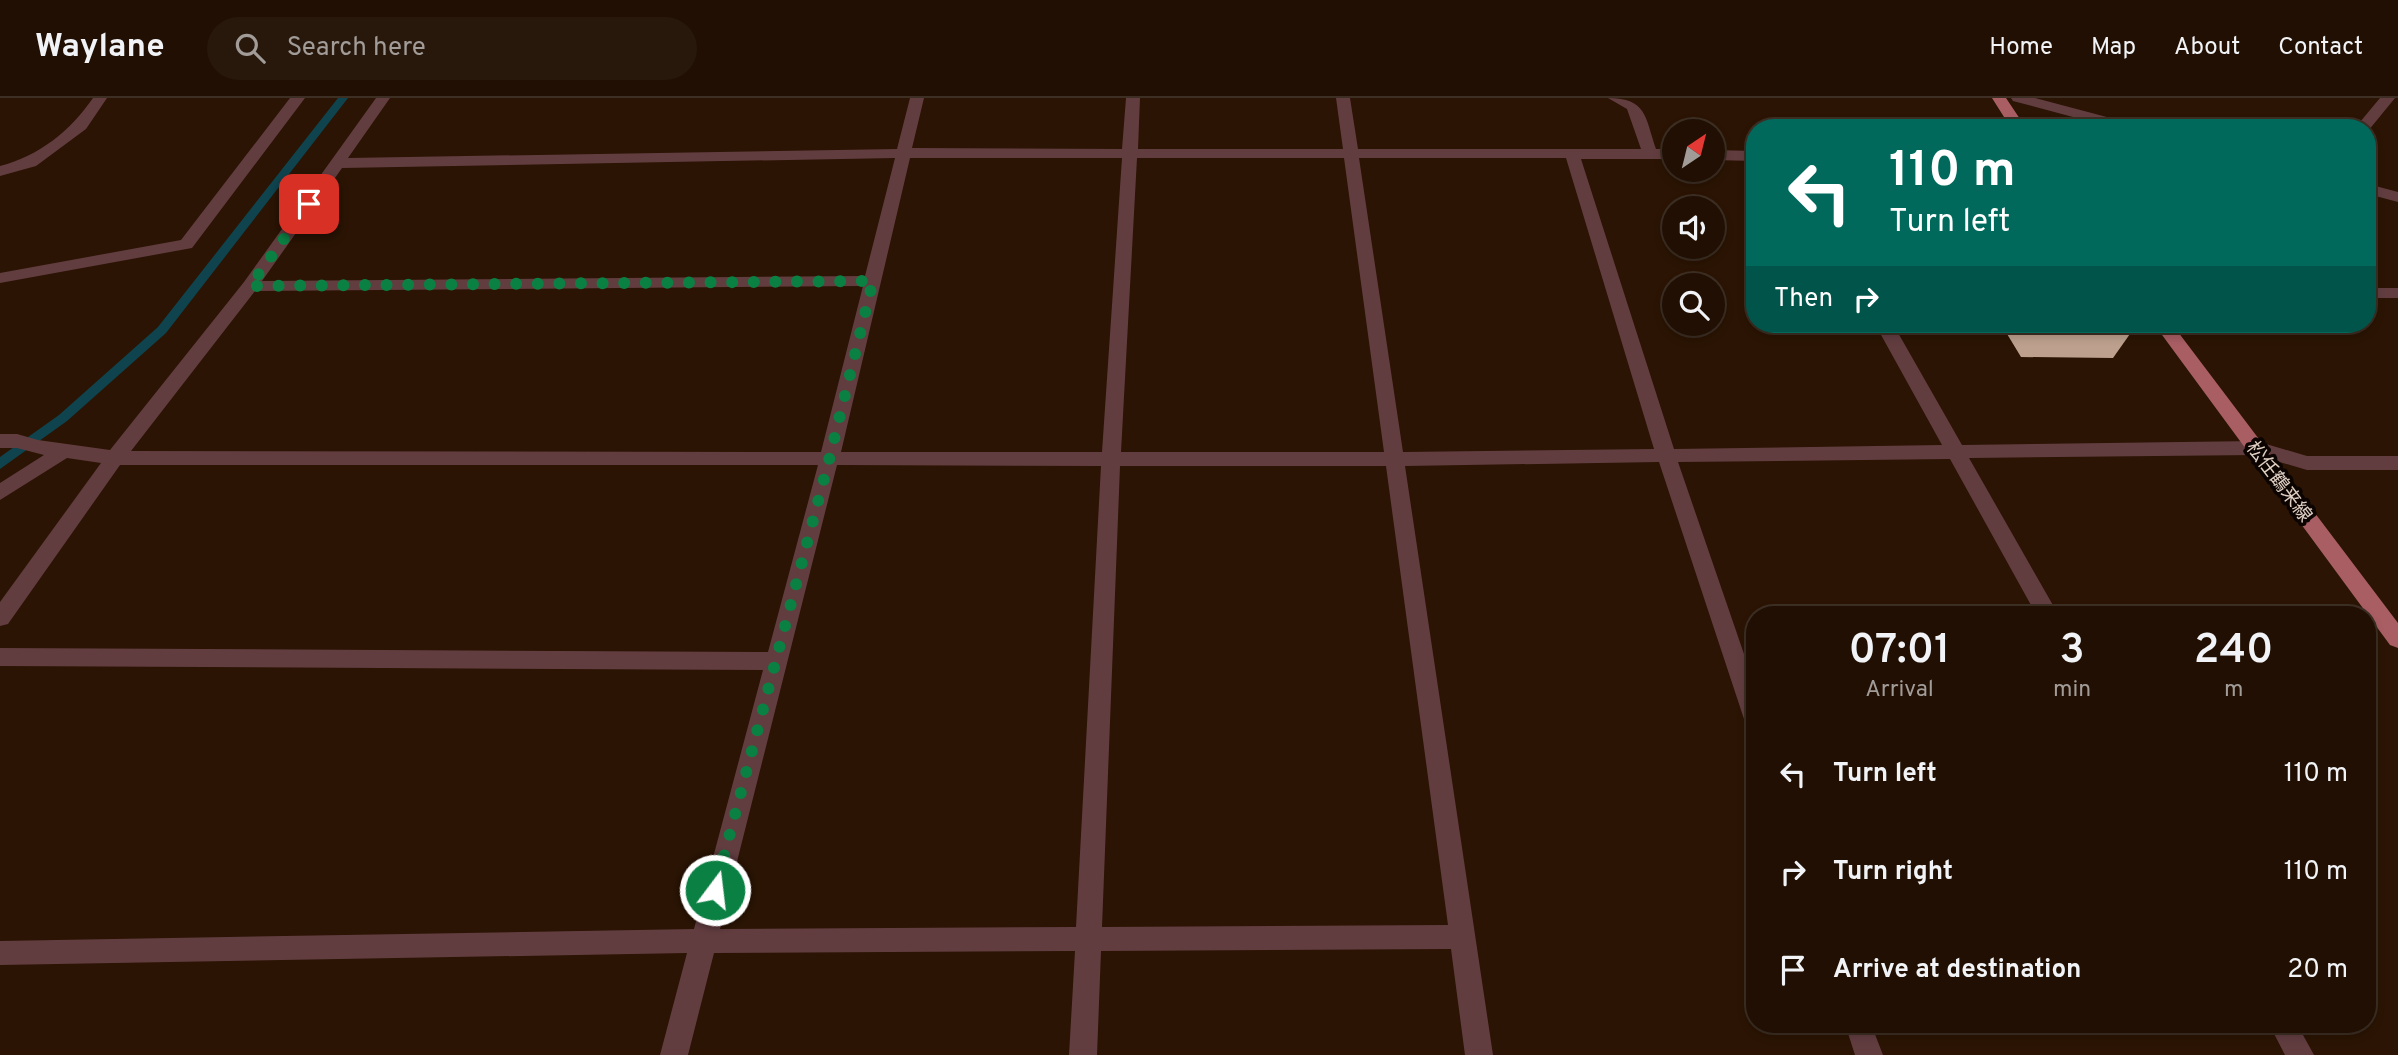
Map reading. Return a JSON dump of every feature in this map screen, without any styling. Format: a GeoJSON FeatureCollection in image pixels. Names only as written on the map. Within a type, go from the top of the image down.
{"type":"FeatureCollection","features":[{"type":"Feature","properties":{"kind":"main road"},"geometry":{"type":"LineString","coordinates":[[1999,98],[2013,119]]}},
{"type":"Feature","properties":{"kind":"main road","name":"松任鶴来線"},"geometry":{"type":"LineString","coordinates":[[2171,333],[2374,606]]}},
{"type":"Feature","properties":{"kind":"main road","name":"松任鶴来線"},"geometry":{"type":"LineString","coordinates":[[2376,609],[2397,637]]}},
{"type":"Feature","properties":{"kind":"street"},"geometry":{"type":"LineString","coordinates":[[0,184],[81,126],[100,98]]}},
{"type":"Feature","properties":{"kind":"street"},"geometry":{"type":"LineString","coordinates":[[0,278],[186,244],[298,98]]}},
{"type":"Feature","properties":{"kind":"street"},"geometry":{"type":"LineString","coordinates":[[0,618],[115,458],[250,286],[383,98]]}},
{"type":"Feature","properties":{"kind":"street"},"geometry":{"type":"LineString","coordinates":[[674,1055],[829,460],[917,98]]}},
{"type":"Feature","properties":{"kind":"street"},"geometry":{"type":"LineString","coordinates":[[1083,1055],[1111,460],[1133,98]]}},
{"type":"Feature","properties":{"kind":"street"},"geometry":{"type":"LineString","coordinates":[[1343,98],[1479,1055]]}},
{"type":"Feature","properties":{"kind":"street"},"geometry":{"type":"LineString","coordinates":[[1615,98],[1634,107],[1650,154]]}},
{"type":"Feature","properties":{"kind":"street"},"geometry":{"type":"LineString","coordinates":[[2018,98],[2098,119]]}},
{"type":"Feature","properties":{"kind":"street"},"geometry":{"type":"LineString","coordinates":[[2370,119],[2388,98]]}},
{"type":"Feature","properties":{"kind":"street"},"geometry":{"type":"LineString","coordinates":[[338,163],[904,153],[1662,154]]}},
{"type":"Feature","properties":{"kind":"street"},"geometry":{"type":"LineString","coordinates":[[1572,154],[1666,455],[1746,692]]}},
{"type":"Feature","properties":{"kind":"street"},"geometry":{"type":"LineString","coordinates":[[1726,155],[1746,156]]}},
{"type":"Feature","properties":{"kind":"street"},"geometry":{"type":"LineString","coordinates":[[0,171],[31,163]]}},
{"type":"Feature","properties":{"kind":"street"},"geometry":{"type":"LineString","coordinates":[[2376,191],[2398,197]]}},
{"type":"Feature","properties":{"kind":"street"},"geometry":{"type":"LineString","coordinates":[[250,286],[873,281]]}},
{"type":"Feature","properties":{"kind":"street"},"geometry":{"type":"LineString","coordinates":[[2376,293],[2398,293]]}},
{"type":"Feature","properties":{"kind":"street"},"geometry":{"type":"LineString","coordinates":[[1889,333],[2042,606]]}},
{"type":"Feature","properties":{"kind":"street"},"geometry":{"type":"LineString","coordinates":[[9,441],[115,458],[1393,459],[1955,454],[2256,448],[2307,463],[2398,463]]}},
{"type":"Feature","properties":{"kind":"street"},"geometry":{"type":"LineString","coordinates":[[0,493],[65,450]]}},
{"type":"Feature","properties":{"kind":"street"},"geometry":{"type":"LineString","coordinates":[[0,657],[776,661]]}},
{"type":"Feature","properties":{"kind":"street"},"geometry":{"type":"LineString","coordinates":[[0,953],[702,941],[1462,937]]}},
{"type":"Feature","properties":{"kind":"street"},"geometry":{"type":"LineString","coordinates":[[1861,1033],[1869,1055]]}},
{"type":"Feature","properties":{"kind":"street"},"geometry":{"type":"LineString","coordinates":[[2287,1033],[2300,1055]]}},
{"type":"Feature","properties":{"kind":"waterway"},"geometry":{"type":"LineString","coordinates":[[0,464],[63,418],[162,330],[343,98]]}},
{"type":"Feature","properties":{"kind":"route"},"geometry":{"type":"LineString","coordinates":[[309,204],[250,286],[873,281],[829,460],[715,890]]}}]}
